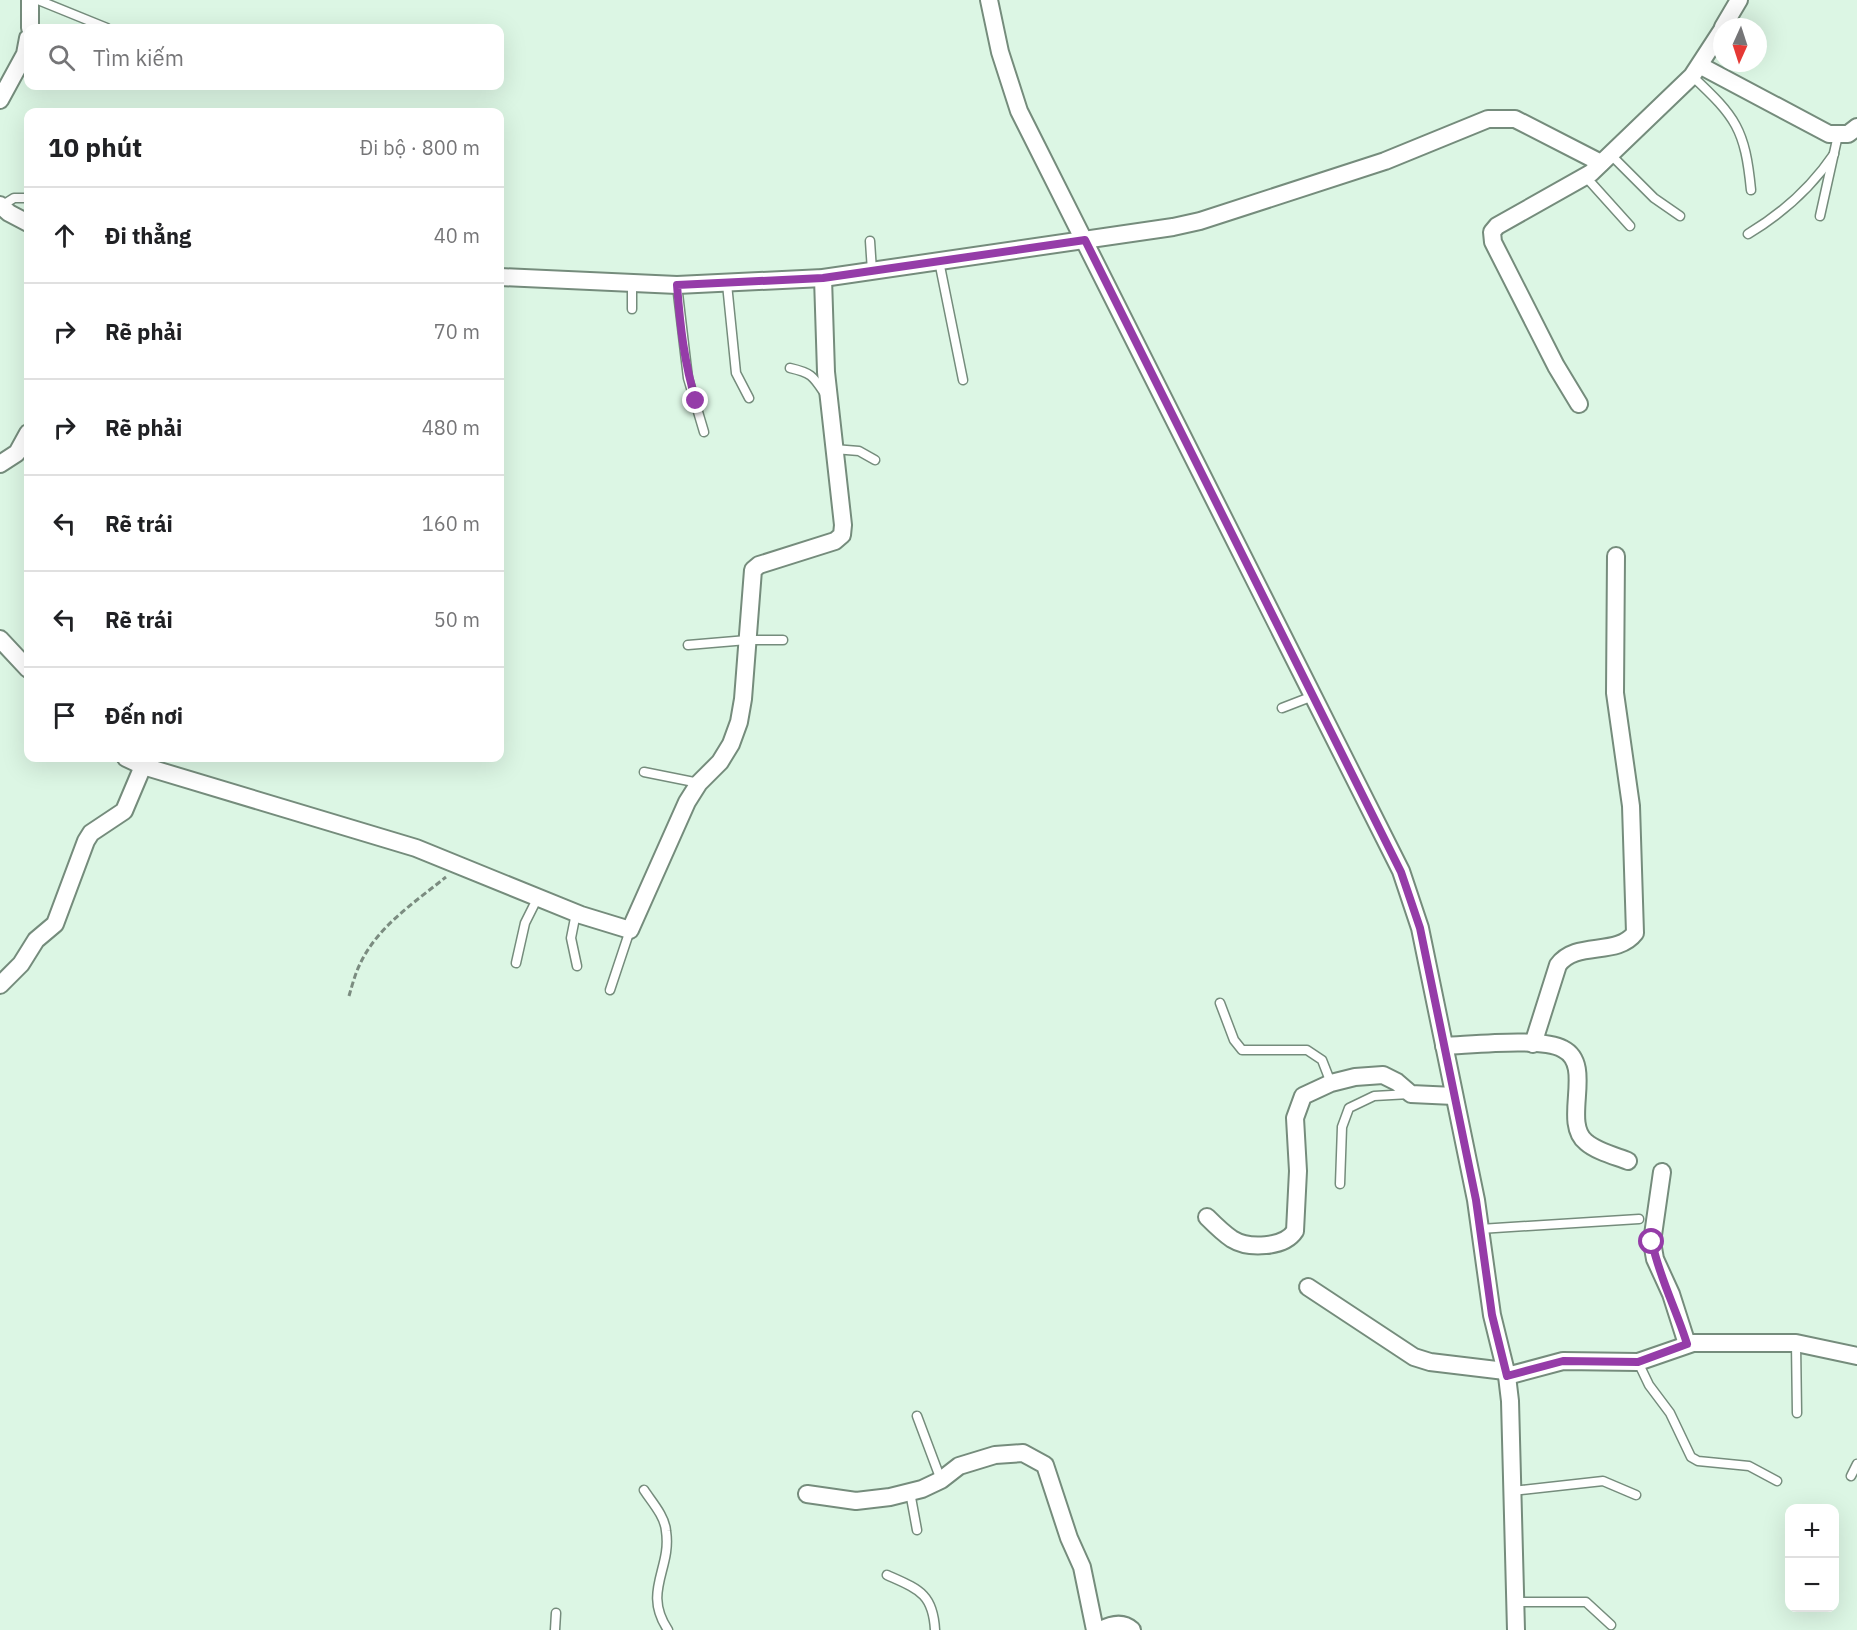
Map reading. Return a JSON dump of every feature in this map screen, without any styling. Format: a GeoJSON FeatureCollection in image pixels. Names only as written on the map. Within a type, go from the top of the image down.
{"type":"FeatureCollection","features":[{"type":"Feature","properties":{"kind":"street"},"geometry":{"type":"LineString","coordinates":[[30,0],[30,24]]}},
{"type":"Feature","properties":{"kind":"street"},"geometry":{"type":"LineString","coordinates":[[989,0],[999,52],[1019,111],[1313,696],[1412,900],[1454,1096],[1480,1229],[1492,1315],[1506,1373],[1516,1630]]}},
{"type":"Feature","properties":{"kind":"street"},"geometry":{"type":"LineString","coordinates":[[1729,18],[1739,0]]}},
{"type":"Feature","properties":{"kind":"street"},"geometry":{"type":"LineString","coordinates":[[1579,404],[1545,345],[1493,242],[1492,232],[1497,226],[1585,176],[1697,71],[1713,45]]}},
{"type":"Feature","properties":{"kind":"street"},"geometry":{"type":"LineString","coordinates":[[0,100],[24,56]]}},
{"type":"Feature","properties":{"kind":"street"},"geometry":{"type":"LineString","coordinates":[[1697,71],[1829,134],[1848,134],[1857,127]]}},
{"type":"Feature","properties":{"kind":"street"},"geometry":{"type":"LineString","coordinates":[[504,277],[677,285],[823,278],[1085,240],[1200,220],[1386,161],[1488,119],[1515,119],[1606,158]]}},
{"type":"Feature","properties":{"kind":"street"},"geometry":{"type":"LineString","coordinates":[[0,205],[24,220]]}},
{"type":"Feature","properties":{"kind":"street"},"geometry":{"type":"LineString","coordinates":[[134,762],[416,848],[576,913],[630,930],[687,802],[699,783],[720,762],[739,722],[753,570],[759,565],[835,541],[842,535],[843,525],[829,399],[823,278]]}},
{"type":"Feature","properties":{"kind":"street"},"geometry":{"type":"LineString","coordinates":[[0,464],[17,453],[24,440]]}},
{"type":"Feature","properties":{"kind":"street"},"geometry":{"type":"LineString","coordinates":[[1533,1044],[1558,965],[1564,957],[1572,953],[1622,944],[1631,939],[1635,933],[1631,806],[1615,693],[1616,556]]}},
{"type":"Feature","properties":{"kind":"street"},"geometry":{"type":"LineString","coordinates":[[0,639],[24,665]]}},
{"type":"Feature","properties":{"kind":"street"},"geometry":{"type":"LineString","coordinates":[[0,985],[21,964],[36,940],[56,924],[86,841],[91,833],[124,811],[142,766]]}},
{"type":"Feature","properties":{"kind":"street"},"geometry":{"type":"LineString","coordinates":[[1444,1046],[1533,1044],[1565,1049],[1575,1059],[1578,1071],[1577,1116],[1580,1136],[1586,1143],[1628,1161]]}},
{"type":"Feature","properties":{"kind":"street"},"geometry":{"type":"LineString","coordinates":[[1207,1217],[1234,1241],[1250,1245],[1283,1242],[1291,1238],[1295,1231],[1298,1171],[1295,1118],[1303,1096],[1331,1083],[1355,1077],[1383,1075],[1397,1082],[1411,1094],[1454,1096]]}},
{"type":"Feature","properties":{"kind":"street"},"geometry":{"type":"LineString","coordinates":[[1662,1172],[1652,1242],[1655,1259],[1671,1294],[1687,1344]]}},
{"type":"Feature","properties":{"kind":"street"},"geometry":{"type":"LineString","coordinates":[[1308,1287],[1414,1358],[1506,1373],[1563,1361],[1638,1362],[1687,1344],[1796,1343],[1857,1356]]}},
{"type":"Feature","properties":{"kind":"street"},"geometry":{"type":"LineString","coordinates":[[807,1494],[856,1501],[910,1492],[941,1480],[959,1466],[995,1455],[1023,1453],[1045,1465],[1069,1538],[1082,1567],[1095,1630]]}},
{"type":"Feature","properties":{"kind":"street"},"geometry":{"type":"LineString","coordinates":[[1101,1630],[1118,1624],[1126,1625],[1132,1630]]}},
{"type":"Feature","properties":{"kind":"lane"},"geometry":{"type":"LineString","coordinates":[[38,0],[97,24]]}},
{"type":"Feature","properties":{"kind":"lane"},"geometry":{"type":"LineString","coordinates":[[1697,71],[1740,130],[1747,154],[1750,190]]}},
{"type":"Feature","properties":{"kind":"lane"},"geometry":{"type":"LineString","coordinates":[[1820,216],[1838,135]]}},
{"type":"Feature","properties":{"kind":"lane"},"geometry":{"type":"LineString","coordinates":[[1748,234],[1774,219],[1817,179],[1834,154]]}},
{"type":"Feature","properties":{"kind":"lane"},"geometry":{"type":"LineString","coordinates":[[1606,158],[1654,198],[1680,216]]}},
{"type":"Feature","properties":{"kind":"lane"},"geometry":{"type":"LineString","coordinates":[[1585,176],[1630,226]]}},
{"type":"Feature","properties":{"kind":"lane"},"geometry":{"type":"LineString","coordinates":[[0,205],[14,198],[24,198]]}},
{"type":"Feature","properties":{"kind":"lane"},"geometry":{"type":"LineString","coordinates":[[870,242],[872,271]]}},
{"type":"Feature","properties":{"kind":"lane"},"geometry":{"type":"LineString","coordinates":[[939,261],[963,380]]}},
{"type":"Feature","properties":{"kind":"lane"},"geometry":{"type":"LineString","coordinates":[[632,283],[632,309]]}},
{"type":"Feature","properties":{"kind":"lane"},"geometry":{"type":"LineString","coordinates":[[727,284],[736,373],[749,398]]}},
{"type":"Feature","properties":{"kind":"lane"},"geometry":{"type":"LineString","coordinates":[[677,285],[688,378],[704,432]]}},
{"type":"Feature","properties":{"kind":"lane"},"geometry":{"type":"LineString","coordinates":[[790,368],[814,376],[829,399]]}},
{"type":"Feature","properties":{"kind":"lane"},"geometry":{"type":"LineString","coordinates":[[834,449],[859,451],[875,460]]}},
{"type":"Feature","properties":{"kind":"lane"},"geometry":{"type":"LineString","coordinates":[[688,645],[747,640],[783,640]]}},
{"type":"Feature","properties":{"kind":"lane"},"geometry":{"type":"LineString","coordinates":[[1282,708],[1313,696]]}},
{"type":"Feature","properties":{"kind":"lane"},"geometry":{"type":"LineString","coordinates":[[644,772],[699,783]]}},
{"type":"Feature","properties":{"kind":"lane"},"geometry":{"type":"LineString","coordinates":[[516,963],[525,923],[538,897]]}},
{"type":"Feature","properties":{"kind":"lane"},"geometry":{"type":"LineString","coordinates":[[576,913],[571,938],[578,966]]}},
{"type":"Feature","properties":{"kind":"lane"},"geometry":{"type":"LineString","coordinates":[[610,990],[630,930]]}},
{"type":"Feature","properties":{"kind":"lane"},"geometry":{"type":"LineString","coordinates":[[1220,1004],[1234,1040],[1242,1050],[1307,1050],[1322,1060],[1331,1083]]}},
{"type":"Feature","properties":{"kind":"lane"},"geometry":{"type":"LineString","coordinates":[[1340,1184],[1342,1127],[1349,1108],[1374,1096],[1411,1094]]}},
{"type":"Feature","properties":{"kind":"lane"},"geometry":{"type":"LineString","coordinates":[[1480,1229],[1639,1219]]}},
{"type":"Feature","properties":{"kind":"lane"},"geometry":{"type":"LineString","coordinates":[[1796,1343],[1797,1413]]}},
{"type":"Feature","properties":{"kind":"lane"},"geometry":{"type":"LineString","coordinates":[[1638,1362],[1649,1385],[1670,1413],[1691,1457],[1698,1461],[1749,1466],[1777,1481]]}},
{"type":"Feature","properties":{"kind":"lane"},"geometry":{"type":"LineString","coordinates":[[917,1416],[941,1480]]}},
{"type":"Feature","properties":{"kind":"lane"},"geometry":{"type":"LineString","coordinates":[[1851,1476],[1857,1464]]}},
{"type":"Feature","properties":{"kind":"lane"},"geometry":{"type":"LineString","coordinates":[[1512,1491],[1603,1481],[1636,1495]]}},
{"type":"Feature","properties":{"kind":"lane"},"geometry":{"type":"LineString","coordinates":[[644,1490],[666,1530],[656,1603],[658,1615],[668,1630]]}},
{"type":"Feature","properties":{"kind":"lane"},"geometry":{"type":"LineString","coordinates":[[910,1492],[916,1530]]}},
{"type":"Feature","properties":{"kind":"lane"},"geometry":{"type":"LineString","coordinates":[[888,1575],[912,1586],[929,1601],[933,1606],[935,1630]]}},
{"type":"Feature","properties":{"kind":"lane"},"geometry":{"type":"LineString","coordinates":[[1515,1602],[1586,1602],[1611,1625]]}},
{"type":"Feature","properties":{"kind":"lane"},"geometry":{"type":"LineString","coordinates":[[555,1630],[556,1613]]}},
{"type":"Feature","properties":{"kind":"path"},"geometry":{"type":"LineString","coordinates":[[349,996],[360,964],[375,942],[404,910],[462,865]]}},
{"type":"Feature","properties":{"kind":"route"},"geometry":{"type":"LineString","coordinates":[[696,401],[688,378],[680,328],[677,285],[737,284],[823,278],[1085,240],[1401,872],[1412,900],[1420,928],[1476,1200],[1492,1315],[1507,1376],[1577,1359],[1638,1362],[1687,1344],[1671,1294],[1655,1259],[1652,1242]]}}]}
